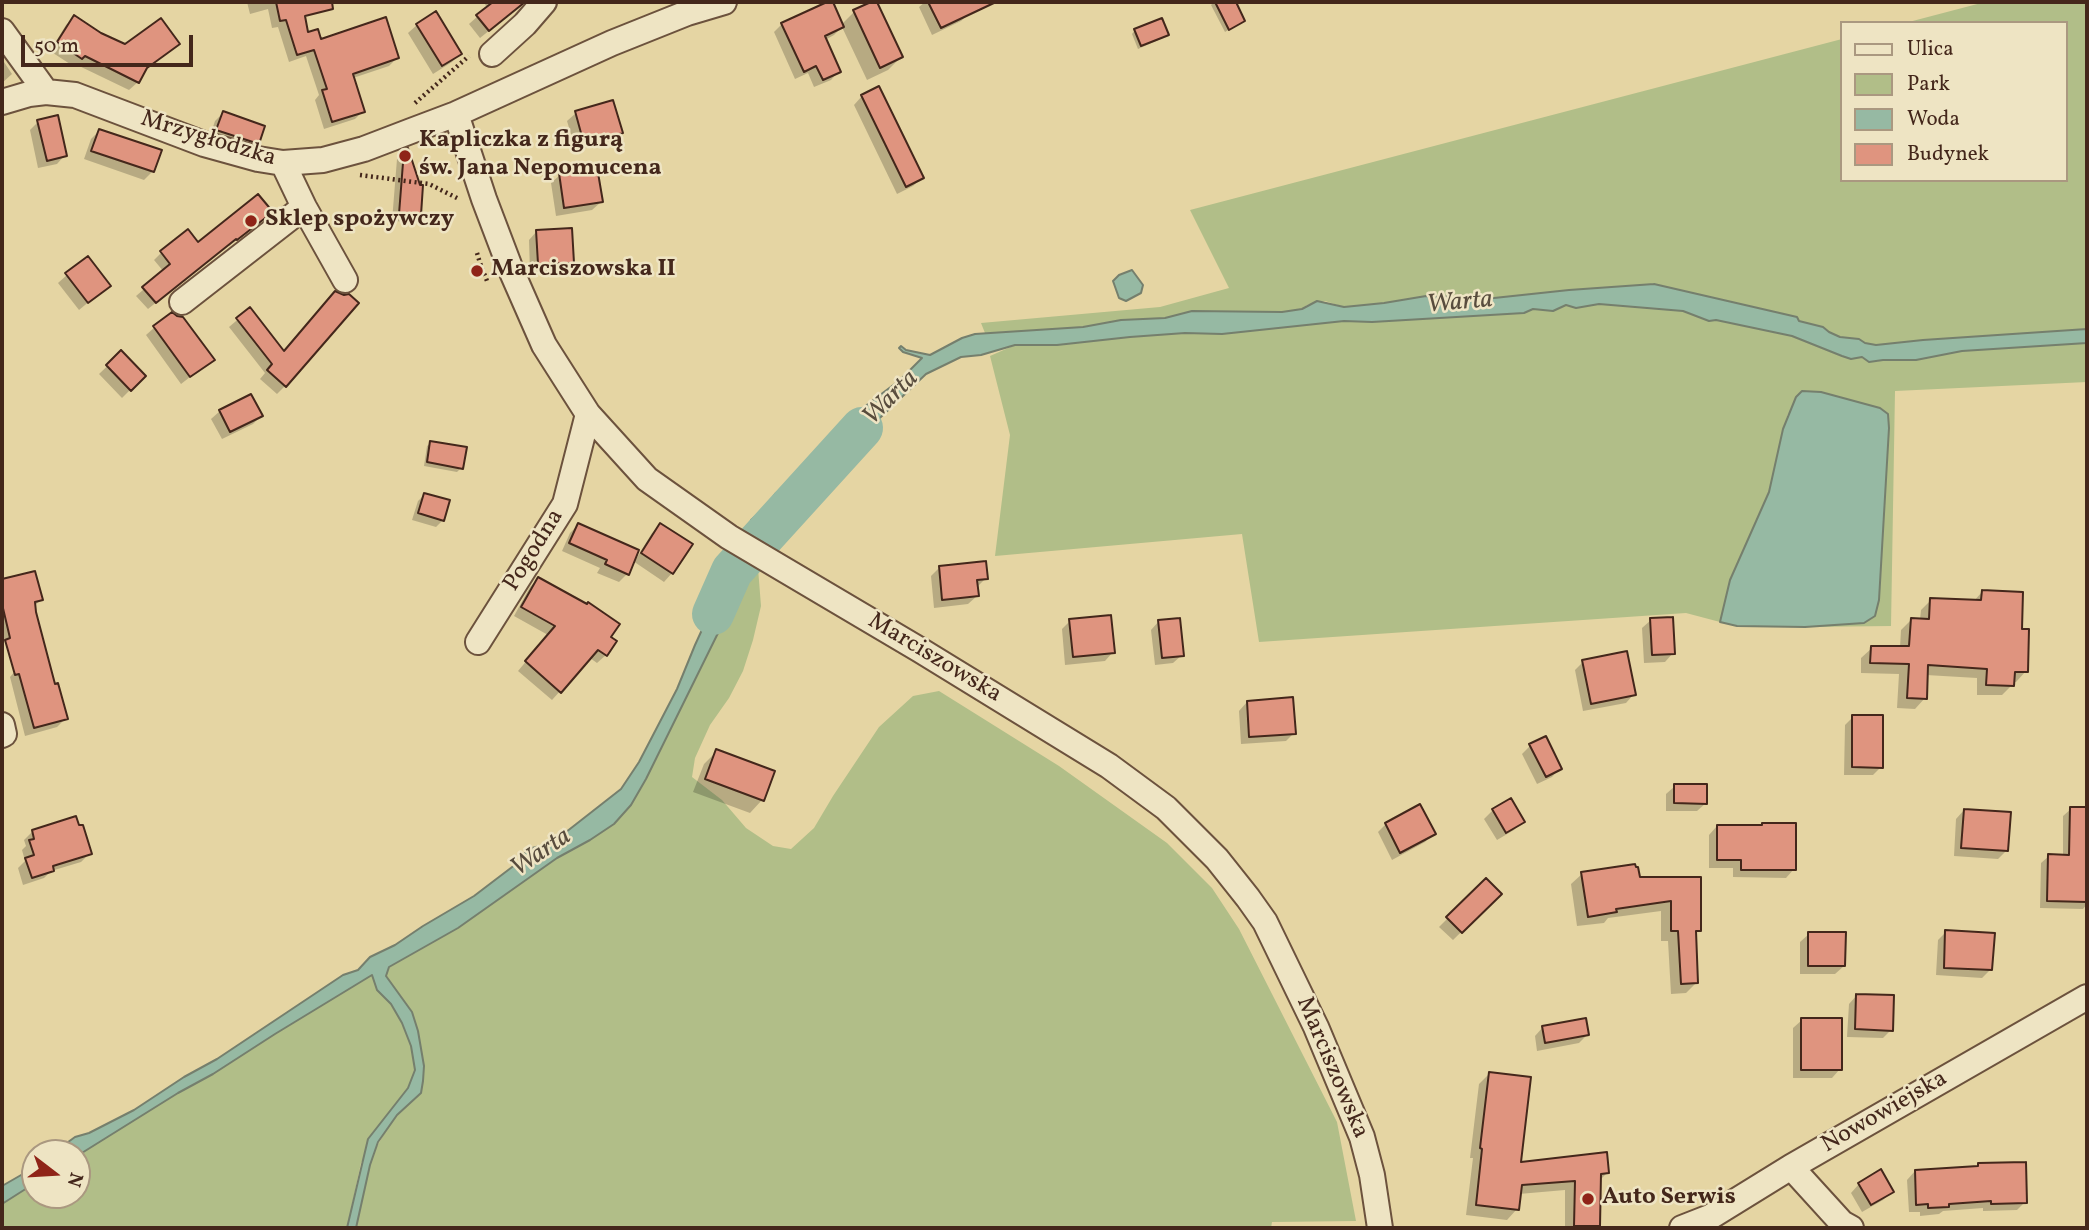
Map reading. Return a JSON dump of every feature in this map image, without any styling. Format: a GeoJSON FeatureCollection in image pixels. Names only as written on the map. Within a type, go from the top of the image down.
{"type":"FeatureCollection","features":[{"type":"Feature","properties":{"kind":"street"},"geometry":{"type":"LineString","coordinates":[[482,53],[525,24],[544,2]]}},
{"type":"Feature","properties":{"kind":"street","name":"Mrzygłodzka"},"geometry":{"type":"LineString","coordinates":[[2,102],[46,92],[75,95],[204,144],[258,159],[283,163],[302,162],[344,156],[456,114],[612,43],[687,13],[724,2]]}},
{"type":"Feature","properties":{"kind":"street"},"geometry":{"type":"LineString","coordinates":[[2,31],[46,92]]}},
{"type":"Feature","properties":{"kind":"street","name":"Marciszowska"},"geometry":{"type":"LineString","coordinates":[[456,114],[511,270],[544,345],[588,414],[648,479],[729,537],[1109,766],[1166,808],[1217,859],[1265,922],[1320,1037],[1368,1156],[1380,1228]]}},
{"type":"Feature","properties":{"kind":"street"},"geometry":{"type":"LineString","coordinates":[[283,163],[345,280]]}},
{"type":"Feature","properties":{"kind":"street"},"geometry":{"type":"LineString","coordinates":[[182,302],[304,207]]}},
{"type":"Feature","properties":{"kind":"street","name":"Pogodna"},"geometry":{"type":"LineString","coordinates":[[478,642],[565,504],[588,414]]}},
{"type":"Feature","properties":{"kind":"street"},"geometry":{"type":"LineString","coordinates":[[2,724],[2,735]]}},
{"type":"Feature","properties":{"kind":"street","name":"Nowowiejska"},"geometry":{"type":"LineString","coordinates":[[1682,1228],[1710,1217],[1791,1167],[2087,997]]}},
{"type":"Feature","properties":{"kind":"street"},"geometry":{"type":"LineString","coordinates":[[1791,1167],[1842,1223],[1851,1228]]}},
{"type":"Feature","properties":{"kind":"path"},"geometry":{"type":"LineString","coordinates":[[408,110],[482,53]]}},
{"type":"Feature","properties":{"kind":"path"},"geometry":{"type":"LineString","coordinates":[[357,175],[429,184],[454,196],[465,207]]}},
{"type":"Feature","properties":{"kind":"path"},"geometry":{"type":"LineString","coordinates":[[477,250],[489,284]]}},
{"type":"Feature","properties":{"kind":"green space"},"geometry":{"type":"Polygon","coordinates":[[[1985,2],[2087,2],[2087,329],[1876,345],[1859,339],[1840,337],[1823,327],[1799,321],[1796,317],[1654,284],[1494,298],[1426,296],[1344,307],[1325,301],[1282,312],[1192,311],[1165,318],[1122,320],[1083,327],[985,333],[981,323],[1160,307],[1229,288],[1190,210],[1840,40],[1840,182],[2068,182],[2068,21],[1913,21],[1985,2]]]}},
{"type":"Feature","properties":{"kind":"green space"},"geometry":{"type":"Polygon","coordinates":[[[1599,304],[1683,311],[1709,321],[1716,320],[1792,336],[1851,359],[1862,357],[1875,362],[1916,360],[1962,351],[2087,343],[2087,382],[1895,391],[1891,626],[1805,627],[1864,623],[1875,616],[1879,600],[1889,428],[1847,400],[1821,392],[1788,414],[1769,492],[1730,580],[1720,622],[1686,613],[1259,642],[1242,534],[995,556],[1010,435],[990,356],[1015,345],[1057,345],[1185,333],[1222,334],[1344,321],[1372,322],[1524,313],[1533,309],[1553,311],[1566,305],[1576,308],[1599,304]]]}},
{"type":"Feature","properties":{"kind":"green space"},"geometry":{"type":"Polygon","coordinates":[[[746,566],[758,568],[761,606],[753,640],[743,671],[729,698],[710,725],[695,758],[692,777],[722,800],[746,828],[773,846],[791,849],[814,828],[879,727],[913,696],[939,691],[1059,766],[1167,843],[1212,888],[1239,929],[1337,1122],[1356,1221],[1272,1222],[1271,1228],[356,1228],[373,1153],[424,1066],[412,1012],[386,976],[389,967],[458,928],[557,858],[614,824],[721,627],[741,572],[746,566]]]}},
{"type":"Feature","properties":{"kind":"green space"},"geometry":{"type":"Polygon","coordinates":[[[372,975],[377,990],[391,1004],[402,1023],[411,1046],[415,1070],[408,1088],[361,1163],[347,1228],[2,1228],[2,1204],[21,1192],[21,1209],[91,1209],[91,1147],[372,975]]]}},
{"type":"Feature","properties":{"kind":"water"},"geometry":{"type":"Polygon","coordinates":[[[1132,270],[1143,285],[1141,293],[1126,301],[1119,298],[1113,281],[1119,275],[1132,270]]]}},
{"type":"Feature","properties":{"kind":"water"},"geometry":{"type":"Polygon","coordinates":[[[1654,284],[1797,317],[1799,321],[1823,327],[1840,337],[1859,339],[1876,345],[2087,329],[2087,343],[1962,351],[1916,360],[1869,362],[1862,357],[1851,359],[1842,356],[1792,336],[1716,320],[1709,321],[1683,311],[1599,304],[1576,308],[1566,305],[1553,311],[1533,309],[1524,313],[1372,322],[1344,321],[1222,334],[1185,333],[1057,345],[1015,345],[981,355],[961,357],[926,374],[842,454],[833,478],[811,456],[852,416],[900,380],[922,358],[903,352],[899,348],[901,346],[906,350],[930,355],[975,334],[1083,327],[1121,320],[1165,318],[1192,311],[1282,312],[1302,309],[1317,301],[1344,307],[1426,296],[1494,298],[1654,284]]]}},
{"type":"Feature","properties":{"kind":"water"},"geometry":{"type":"Polygon","coordinates":[[[1802,391],[1821,392],[1880,408],[1888,414],[1879,600],[1875,616],[1864,623],[1805,627],[1737,626],[1720,622],[1730,580],[1769,492],[1783,429],[1796,397],[1802,391]]]}},
{"type":"Feature","properties":{"kind":"water"},"geometry":{"type":"Polygon","coordinates":[[[797,474],[816,494],[781,537],[751,520],[767,506],[775,494],[797,474]]]}},
{"type":"Feature","properties":{"kind":"water"},"geometry":{"type":"Polygon","coordinates":[[[734,560],[746,566],[741,572],[721,627],[631,805],[614,824],[557,858],[458,928],[389,967],[386,976],[412,1012],[418,1031],[424,1066],[423,1081],[421,1093],[397,1115],[378,1142],[356,1228],[347,1228],[368,1139],[408,1088],[415,1070],[411,1046],[402,1023],[391,1004],[377,990],[372,975],[91,1147],[91,1139],[72,1139],[134,1110],[217,1059],[343,975],[358,970],[370,957],[395,945],[474,896],[520,861],[523,854],[532,848],[552,843],[621,789],[639,762],[677,689],[734,560]]]}},
{"type":"Feature","properties":{"kind":"water"},"geometry":{"type":"Polygon","coordinates":[[[21,1175],[21,1192],[2,1204],[2,1186],[21,1175]]]}},
{"type":"Feature","properties":{"kind":"building"},"geometry":{"type":"Polygon","coordinates":[[[276,2],[332,2],[333,9],[305,16],[308,32],[318,29],[321,39],[386,17],[399,58],[353,74],[365,112],[332,122],[322,90],[327,89],[314,50],[297,55],[286,20],[280,21],[276,2]]]}},
{"type":"Feature","properties":{"kind":"building"},"geometry":{"type":"Polygon","coordinates":[[[493,2],[525,2],[489,31],[476,15],[493,2]]]}},
{"type":"Feature","properties":{"kind":"building"},"geometry":{"type":"Polygon","coordinates":[[[827,2],[833,2],[844,27],[825,36],[841,72],[823,80],[816,66],[804,72],[781,23],[827,2]]]}},
{"type":"Feature","properties":{"kind":"building"},"geometry":{"type":"Polygon","coordinates":[[[877,2],[903,57],[880,68],[853,10],[877,2]]]}},
{"type":"Feature","properties":{"kind":"building"},"geometry":{"type":"Polygon","coordinates":[[[928,2],[996,2],[941,28],[928,2]]]}},
{"type":"Feature","properties":{"kind":"building"},"geometry":{"type":"Polygon","coordinates":[[[1215,2],[1236,2],[1245,21],[1229,30],[1215,2]]]}},
{"type":"Feature","properties":{"kind":"building"},"geometry":{"type":"Polygon","coordinates":[[[436,11],[462,54],[442,66],[416,24],[436,11]]]}},
{"type":"Feature","properties":{"kind":"building"},"geometry":{"type":"Polygon","coordinates":[[[74,15],[101,33],[125,44],[161,18],[180,44],[147,68],[139,83],[85,56],[82,59],[57,42],[74,15]]]}},
{"type":"Feature","properties":{"kind":"building"},"geometry":{"type":"Polygon","coordinates":[[[1162,18],[1169,35],[1141,46],[1134,29],[1162,18]]]}},
{"type":"Feature","properties":{"kind":"building"},"geometry":{"type":"Polygon","coordinates":[[[879,86],[924,178],[906,187],[861,95],[879,86]]]}},
{"type":"Feature","properties":{"kind":"building"},"geometry":{"type":"Polygon","coordinates":[[[613,100],[623,133],[584,144],[575,111],[613,100]]]}},
{"type":"Feature","properties":{"kind":"building"},"geometry":{"type":"Polygon","coordinates":[[[223,111],[265,126],[259,144],[216,130],[223,111]]]}},
{"type":"Feature","properties":{"kind":"building"},"geometry":{"type":"Polygon","coordinates":[[[58,115],[67,156],[47,161],[37,120],[58,115]]]}},
{"type":"Feature","properties":{"kind":"building"},"geometry":{"type":"Polygon","coordinates":[[[99,129],[162,150],[154,172],[91,151],[99,129]]]}},
{"type":"Feature","properties":{"kind":"building"},"geometry":{"type":"Polygon","coordinates":[[[408,148],[420,185],[423,185],[421,215],[399,214],[404,150],[408,148]]]}},
{"type":"Feature","properties":{"kind":"building"},"geometry":{"type":"Polygon","coordinates":[[[597,167],[603,202],[564,208],[559,173],[597,167]]]}},
{"type":"Feature","properties":{"kind":"building"},"geometry":{"type":"Polygon","coordinates":[[[258,194],[273,212],[156,303],[142,287],[170,264],[160,251],[188,229],[198,242],[258,194]]]}},
{"type":"Feature","properties":{"kind":"building"},"geometry":{"type":"Polygon","coordinates":[[[572,228],[574,263],[538,264],[536,230],[572,228]]]}},
{"type":"Feature","properties":{"kind":"building"},"geometry":{"type":"Polygon","coordinates":[[[88,256],[111,286],[88,303],[65,273],[88,256]]]}},
{"type":"Feature","properties":{"kind":"building"},"geometry":{"type":"Polygon","coordinates":[[[335,291],[349,294],[359,303],[286,387],[267,370],[272,364],[236,318],[250,307],[284,351],[335,291]]]}},
{"type":"Feature","properties":{"kind":"building"},"geometry":{"type":"Polygon","coordinates":[[[172,312],[183,317],[215,360],[190,377],[153,326],[172,312]]]}},
{"type":"Feature","properties":{"kind":"building"},"geometry":{"type":"Polygon","coordinates":[[[121,350],[146,376],[131,391],[106,365],[121,350]]]}},
{"type":"Feature","properties":{"kind":"building"},"geometry":{"type":"Polygon","coordinates":[[[251,394],[263,416],[230,432],[219,410],[251,394]]]}},
{"type":"Feature","properties":{"kind":"building"},"geometry":{"type":"Polygon","coordinates":[[[430,441],[467,447],[463,469],[427,462],[430,441]]]}},
{"type":"Feature","properties":{"kind":"building"},"geometry":{"type":"Polygon","coordinates":[[[424,493],[450,500],[444,521],[418,513],[424,493]]]}},
{"type":"Feature","properties":{"kind":"building"},"geometry":{"type":"Polygon","coordinates":[[[578,523],[639,550],[629,575],[605,564],[607,560],[569,543],[578,523]]]}},
{"type":"Feature","properties":{"kind":"building"},"geometry":{"type":"Polygon","coordinates":[[[660,523],[693,544],[673,574],[641,553],[660,523]]]}},
{"type":"Feature","properties":{"kind":"building"},"geometry":{"type":"Polygon","coordinates":[[[986,561],[988,579],[977,580],[979,596],[942,600],[939,566],[986,561]]]}},
{"type":"Feature","properties":{"kind":"building"},"geometry":{"type":"Polygon","coordinates":[[[35,571],[43,600],[35,602],[36,612],[55,684],[58,683],[68,719],[34,728],[19,674],[15,675],[5,640],[10,638],[2,604],[2,579],[35,571]]]}},
{"type":"Feature","properties":{"kind":"building"},"geometry":{"type":"Polygon","coordinates":[[[538,577],[587,604],[588,602],[620,624],[611,637],[617,641],[607,656],[598,650],[561,693],[525,661],[555,626],[521,607],[538,577]]]}},
{"type":"Feature","properties":{"kind":"building"},"geometry":{"type":"Polygon","coordinates":[[[1982,590],[2023,592],[2022,629],[2029,629],[2028,672],[2015,672],[2014,686],[1986,685],[1987,669],[1928,665],[1927,699],[1907,698],[1909,664],[1870,663],[1871,646],[1909,646],[1911,618],[1929,619],[1930,598],[1981,600],[1982,590]]]}},
{"type":"Feature","properties":{"kind":"building"},"geometry":{"type":"Polygon","coordinates":[[[1111,615],[1115,653],[1073,657],[1069,619],[1111,615]]]}},
{"type":"Feature","properties":{"kind":"building"},"geometry":{"type":"Polygon","coordinates":[[[1673,617],[1675,654],[1652,655],[1650,618],[1673,617]]]}},
{"type":"Feature","properties":{"kind":"building"},"geometry":{"type":"Polygon","coordinates":[[[1180,618],[1184,656],[1162,658],[1158,620],[1180,618]]]}},
{"type":"Feature","properties":{"kind":"building"},"geometry":{"type":"Polygon","coordinates":[[[1627,651],[1636,695],[1591,704],[1582,660],[1627,651]]]}},
{"type":"Feature","properties":{"kind":"building"},"geometry":{"type":"Polygon","coordinates":[[[1293,697],[1296,734],[1249,737],[1247,701],[1293,697]]]}},
{"type":"Feature","properties":{"kind":"building"},"geometry":{"type":"Polygon","coordinates":[[[1852,715],[1883,715],[1883,768],[1852,767],[1852,715]]]}},
{"type":"Feature","properties":{"kind":"building"},"geometry":{"type":"Polygon","coordinates":[[[1546,736],[1562,769],[1546,777],[1529,744],[1546,736]]]}},
{"type":"Feature","properties":{"kind":"building"},"geometry":{"type":"Polygon","coordinates":[[[716,749],[775,771],[764,801],[705,779],[716,749]]]}},
{"type":"Feature","properties":{"kind":"building"},"geometry":{"type":"Polygon","coordinates":[[[1674,784],[1707,784],[1707,804],[1674,803],[1674,784]]]}},
{"type":"Feature","properties":{"kind":"building"},"geometry":{"type":"Polygon","coordinates":[[[1511,798],[1525,822],[1506,833],[1492,809],[1511,798]]]}},
{"type":"Feature","properties":{"kind":"building"},"geometry":{"type":"Polygon","coordinates":[[[1420,804],[1436,834],[1400,853],[1385,823],[1420,804]]]}},
{"type":"Feature","properties":{"kind":"building"},"geometry":{"type":"Polygon","coordinates":[[[2070,807],[2087,807],[2087,902],[2047,901],[2048,854],[2069,855],[2070,807]]]}},
{"type":"Feature","properties":{"kind":"building"},"geometry":{"type":"Polygon","coordinates":[[[1964,809],[2011,812],[2008,851],[1961,848],[1964,809]]]}},
{"type":"Feature","properties":{"kind":"building"},"geometry":{"type":"Polygon","coordinates":[[[76,816],[79,825],[83,825],[92,854],[53,866],[54,871],[32,878],[25,858],[34,855],[29,840],[34,839],[32,830],[76,816]]]}},
{"type":"Feature","properties":{"kind":"building"},"geometry":{"type":"Polygon","coordinates":[[[1796,823],[1796,870],[1741,870],[1741,860],[1717,860],[1717,825],[1796,823]]]}},
{"type":"Feature","properties":{"kind":"building"},"geometry":{"type":"Polygon","coordinates":[[[1635,864],[1640,877],[1701,877],[1701,931],[1696,931],[1698,983],[1681,984],[1678,931],[1671,931],[1671,901],[1616,909],[1617,912],[1588,917],[1581,872],[1635,864]]]}},
{"type":"Feature","properties":{"kind":"building"},"geometry":{"type":"Polygon","coordinates":[[[1486,878],[1502,894],[1462,933],[1446,917],[1486,878]]]}},
{"type":"Feature","properties":{"kind":"building"},"geometry":{"type":"Polygon","coordinates":[[[1945,930],[1995,933],[1992,970],[1944,968],[1945,930]]]}},
{"type":"Feature","properties":{"kind":"building"},"geometry":{"type":"Polygon","coordinates":[[[1808,932],[1846,932],[1845,966],[1808,966],[1808,932]]]}},
{"type":"Feature","properties":{"kind":"building"},"geometry":{"type":"Polygon","coordinates":[[[1856,994],[1894,995],[1893,1031],[1855,1029],[1856,994]]]}},
{"type":"Feature","properties":{"kind":"building"},"geometry":{"type":"Polygon","coordinates":[[[1586,1018],[1589,1035],[1545,1043],[1542,1026],[1586,1018]]]}},
{"type":"Feature","properties":{"kind":"building"},"geometry":{"type":"Polygon","coordinates":[[[1801,1018],[1842,1018],[1842,1070],[1801,1070],[1801,1018]]]}},
{"type":"Feature","properties":{"kind":"building"},"geometry":{"type":"Polygon","coordinates":[[[1489,1072],[1531,1077],[1521,1162],[1607,1152],[1609,1173],[1601,1174],[1600,1226],[1574,1226],[1575,1181],[1522,1185],[1519,1210],[1476,1205],[1489,1072]]]}},
{"type":"Feature","properties":{"kind":"building"},"geometry":{"type":"Polygon","coordinates":[[[2026,1162],[2027,1203],[1991,1204],[1991,1201],[1928,1208],[1928,1204],[1916,1205],[1915,1170],[1978,1166],[1978,1163],[2026,1162]]]}},
{"type":"Feature","properties":{"kind":"building"},"geometry":{"type":"Polygon","coordinates":[[[1881,1169],[1894,1192],[1871,1205],[1858,1183],[1881,1169]]]}},
{"type":"Feature","properties":{"kind":"waterway","name":"Warta"},"geometry":{"type":"LineString","coordinates":[[713,614],[732,571],[862,428]]}},
{"type":"Feature","properties":{"kind":"place","name":"Kapliczka z figurą św. Jana Nepomucena"},"geometry":{"type":"Point","coordinates":[405,156]}},
{"type":"Feature","properties":{"kind":"place","name":"Sklep spożywczy"},"geometry":{"type":"Point","coordinates":[251,221]}},
{"type":"Feature","properties":{"kind":"place","name":"Marciszowska II"},"geometry":{"type":"Point","coordinates":[477,271]}},
{"type":"Feature","properties":{"kind":"place","name":"Auto Serwis"},"geometry":{"type":"Point","coordinates":[1588,1199]}}]}
